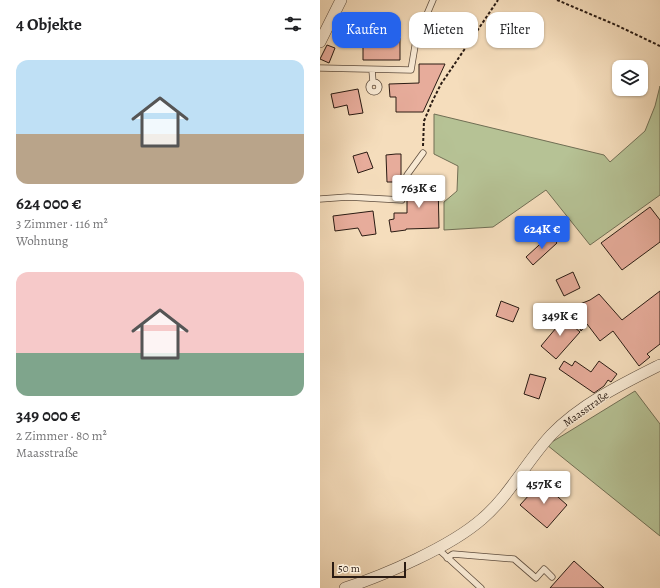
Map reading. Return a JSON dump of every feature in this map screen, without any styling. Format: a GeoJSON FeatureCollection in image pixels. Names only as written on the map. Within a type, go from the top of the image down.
{"type":"FeatureCollection","features":[{"type":"Feature","properties":{"kind":"street"},"geometry":{"type":"LineString","coordinates":[[320,42],[341,0]]}},
{"type":"Feature","properties":{"kind":"street","name":"Maasstraße"},"geometry":{"type":"LineString","coordinates":[[345,588],[401,565],[437,547],[475,524],[498,503],[546,441],[566,422],[631,379],[660,365]]}},
{"type":"Feature","properties":{"kind":"lane"},"geometry":{"type":"LineString","coordinates":[[320,68],[411,70],[416,40],[433,0]]}},
{"type":"Feature","properties":{"kind":"lane"},"geometry":{"type":"LineString","coordinates":[[372,70],[373,82]]}},
{"type":"Feature","properties":{"kind":"lane"},"geometry":{"type":"LineString","coordinates":[[320,199],[348,197],[402,200],[407,174],[423,153]]}},
{"type":"Feature","properties":{"kind":"lane"},"geometry":{"type":"LineString","coordinates":[[437,547],[447,558],[481,588]]}},
{"type":"Feature","properties":{"kind":"lane"},"geometry":{"type":"LineString","coordinates":[[447,558],[454,554],[514,559],[536,578],[544,570],[552,577]]}},
{"type":"Feature","properties":{"kind":"path"},"geometry":{"type":"LineString","coordinates":[[423,153],[424,121],[432,102],[441,84],[498,0]]}},
{"type":"Feature","properties":{"kind":"path"},"geometry":{"type":"LineString","coordinates":[[557,0],[616,25],[660,46]]}},
{"type":"Feature","properties":{"kind":"green space"},"geometry":{"type":"Polygon","coordinates":[[[660,86],[660,195],[590,245],[546,190],[493,227],[444,230],[444,202],[457,191],[458,166],[434,154],[434,114],[604,155],[610,162],[645,131],[655,106],[660,86]]]}},
{"type":"Feature","properties":{"kind":"green space"},"geometry":{"type":"Polygon","coordinates":[[[635,391],[660,424],[660,536],[547,445],[635,391]]]}},
{"type":"Feature","properties":{"kind":"building"},"geometry":{"type":"Polygon","coordinates":[[[327,45],[335,48],[329,63],[320,59],[327,45]]]}},
{"type":"Feature","properties":{"kind":"building"},"geometry":{"type":"Polygon","coordinates":[[[363,48],[400,48],[400,60],[363,60],[363,48]]]}},
{"type":"Feature","properties":{"kind":"building"},"geometry":{"type":"Polygon","coordinates":[[[419,64],[445,64],[423,112],[396,112],[396,97],[390,97],[389,84],[419,83],[419,64]]]}},
{"type":"Feature","properties":{"kind":"building"},"geometry":{"type":"Polygon","coordinates":[[[358,89],[363,113],[349,115],[347,105],[334,108],[331,94],[358,89]]]}},
{"type":"Feature","properties":{"kind":"building"},"geometry":{"type":"Polygon","coordinates":[[[367,152],[373,168],[358,173],[353,156],[367,152]]]}},
{"type":"Feature","properties":{"kind":"building"},"geometry":{"type":"Polygon","coordinates":[[[401,154],[401,182],[387,182],[386,155],[401,154]]]}},
{"type":"Feature","properties":{"kind":"building"},"geometry":{"type":"Polygon","coordinates":[[[438,182],[439,228],[406,229],[391,232],[389,220],[394,219],[394,213],[407,213],[407,198],[411,198],[411,183],[438,182]]]}},
{"type":"Feature","properties":{"kind":"building"},"geometry":{"type":"Polygon","coordinates":[[[650,207],[660,220],[660,242],[622,270],[601,243],[650,207]]]}},
{"type":"Feature","properties":{"kind":"building"},"geometry":{"type":"Polygon","coordinates":[[[373,211],[376,234],[362,236],[358,228],[335,231],[333,216],[373,211]]]}},
{"type":"Feature","properties":{"kind":"building"},"geometry":{"type":"Polygon","coordinates":[[[550,235],[557,243],[533,265],[526,257],[550,235]]]}},
{"type":"Feature","properties":{"kind":"building"},"geometry":{"type":"Polygon","coordinates":[[[573,272],[580,288],[564,296],[556,280],[573,272]]]}},
{"type":"Feature","properties":{"kind":"building"},"geometry":{"type":"Polygon","coordinates":[[[660,291],[660,344],[647,354],[650,357],[639,366],[613,331],[600,341],[587,324],[581,331],[570,308],[590,300],[599,294],[622,320],[660,291]]]}},
{"type":"Feature","properties":{"kind":"building"},"geometry":{"type":"Polygon","coordinates":[[[501,301],[519,308],[513,322],[496,316],[501,301]]]}},
{"type":"Feature","properties":{"kind":"building"},"geometry":{"type":"Polygon","coordinates":[[[559,314],[580,332],[556,359],[541,346],[556,328],[550,323],[559,314]]]}},
{"type":"Feature","properties":{"kind":"building"},"geometry":{"type":"Polygon","coordinates":[[[564,361],[572,366],[575,361],[591,372],[599,361],[617,374],[611,382],[608,380],[604,386],[594,393],[559,369],[564,361]]]}},
{"type":"Feature","properties":{"kind":"building"},"geometry":{"type":"Polygon","coordinates":[[[530,374],[546,378],[539,399],[524,394],[530,374]]]}},
{"type":"Feature","properties":{"kind":"building"},"geometry":{"type":"Polygon","coordinates":[[[541,482],[567,505],[547,528],[520,505],[541,482]]]}},
{"type":"Feature","properties":{"kind":"building"},"geometry":{"type":"Polygon","coordinates":[[[574,561],[604,588],[550,588],[574,561]]]}}]}
